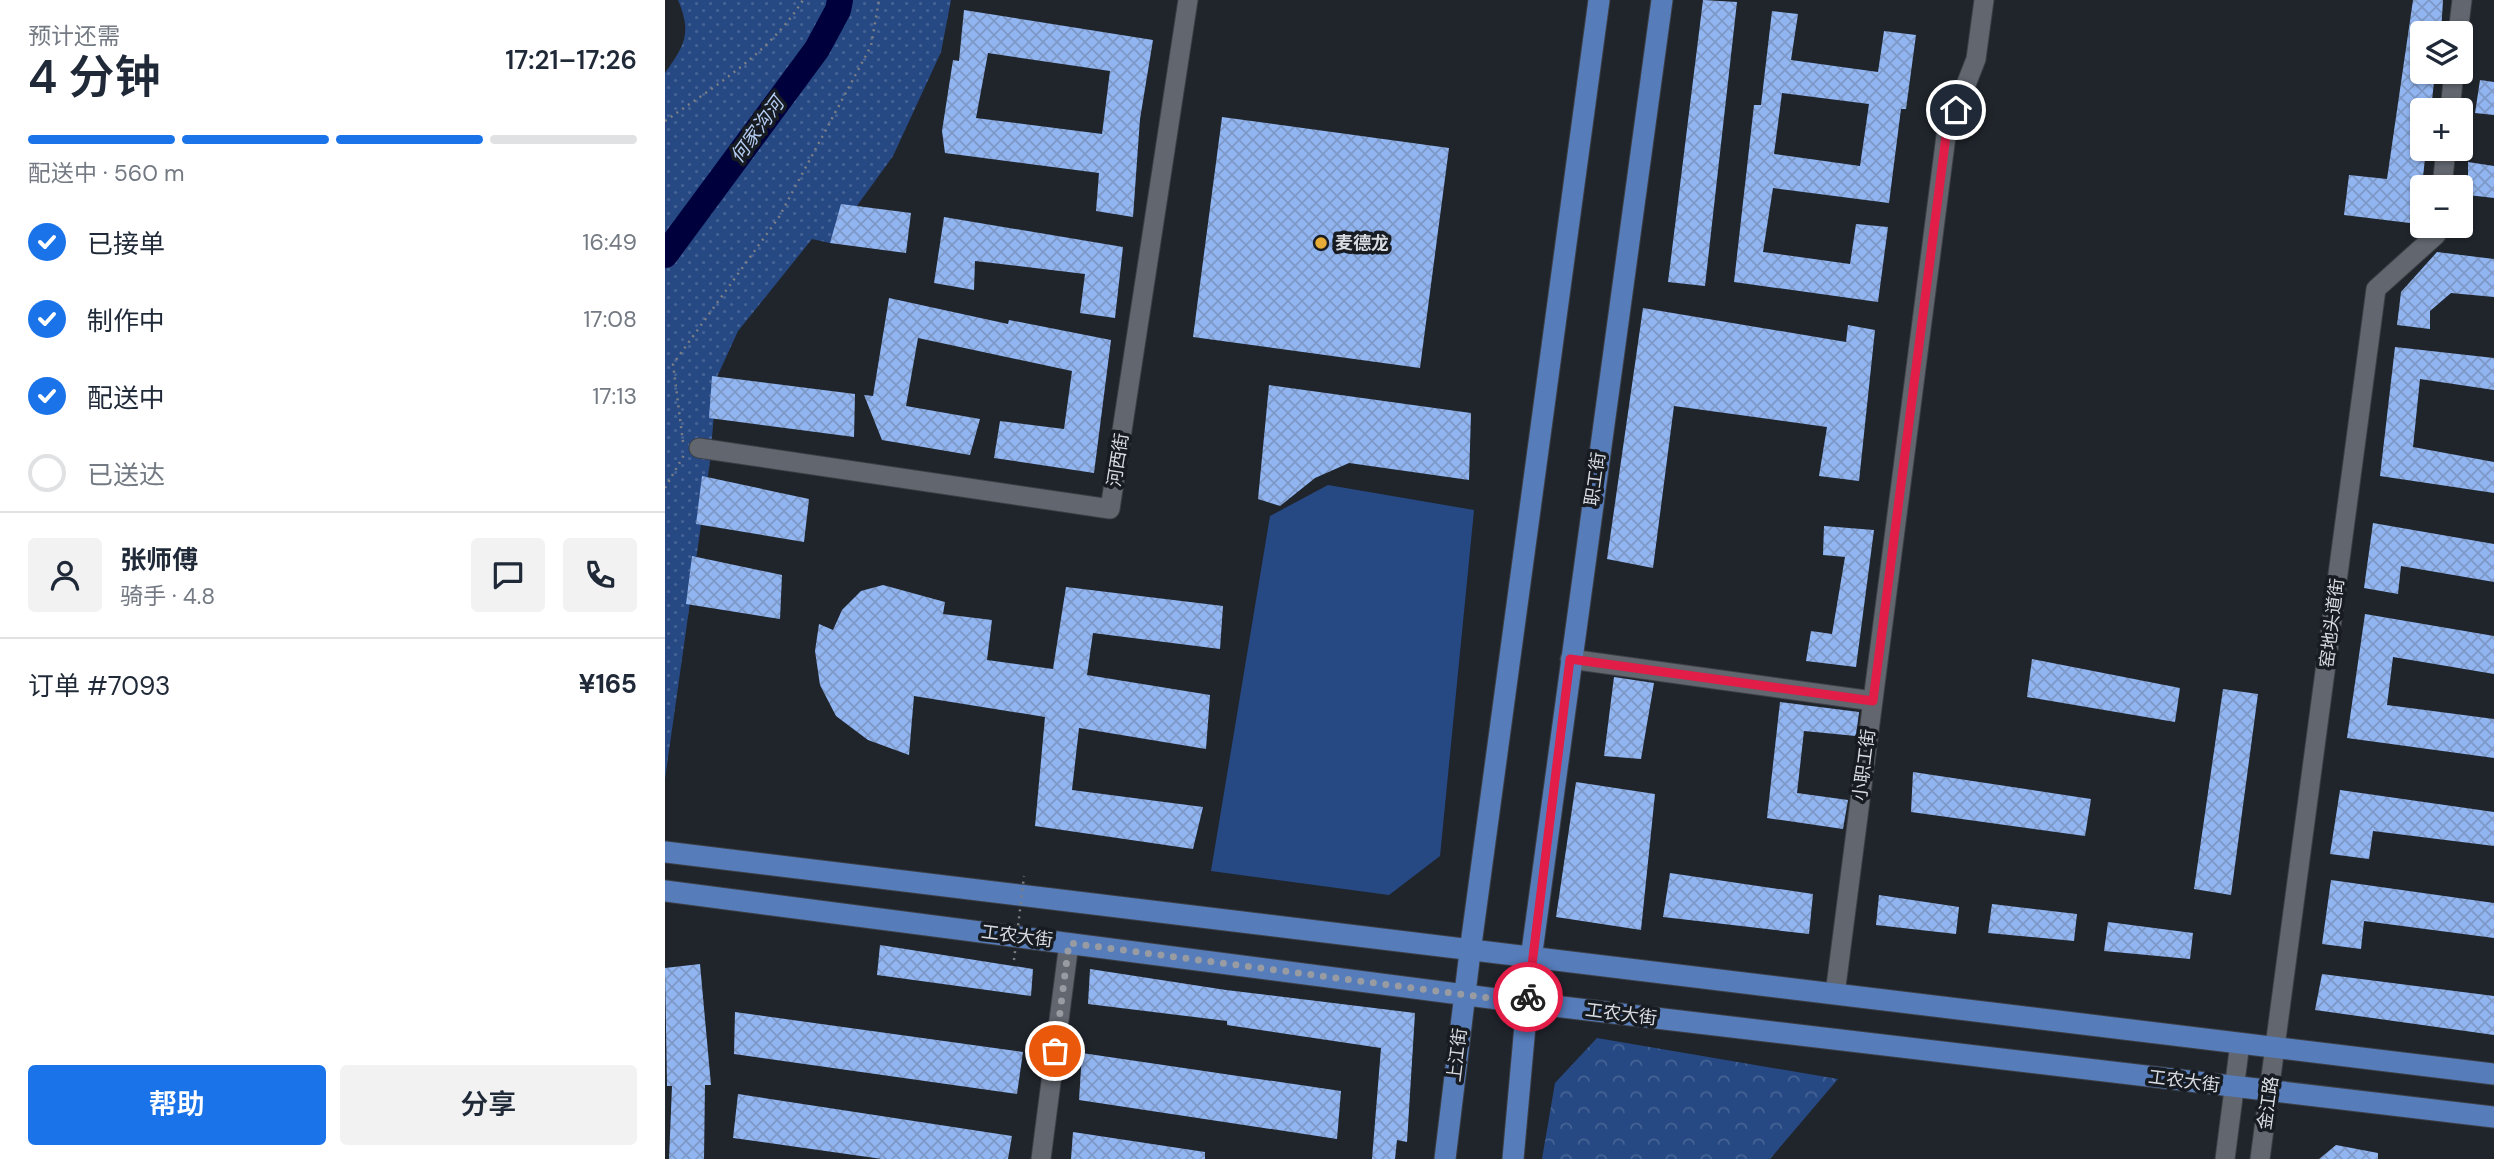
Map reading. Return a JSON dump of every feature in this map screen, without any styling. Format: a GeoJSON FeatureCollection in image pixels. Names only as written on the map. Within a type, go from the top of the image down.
{"type":"FeatureCollection","features":[{"type":"Feature","properties":{"kind":"main road"},"geometry":{"type":"LineString","coordinates":[[1470,952],[1599,0]]}},
{"type":"Feature","properties":{"kind":"main road","name":"职工街"},"geometry":{"type":"LineString","coordinates":[[1531,959],[1662,0]]}},
{"type":"Feature","properties":{"kind":"main road"},"geometry":{"type":"LineString","coordinates":[[665,852],[1470,952],[2494,1074]]}},
{"type":"Feature","properties":{"kind":"main road","name":"工农大街"},"geometry":{"type":"LineString","coordinates":[[665,891],[1528,1003],[2494,1117]]}},
{"type":"Feature","properties":{"kind":"main road","name":"上江街"},"geometry":{"type":"LineString","coordinates":[[1445,1159],[1470,952]]}},
{"type":"Feature","properties":{"kind":"main road"},"geometry":{"type":"LineString","coordinates":[[1513,1159],[1531,959]]}},
{"type":"Feature","properties":{"kind":"street","name":"河西街"},"geometry":{"type":"LineString","coordinates":[[699,448],[1110,509],[1188,0]]}},
{"type":"Feature","properties":{"kind":"street","name":"小职工街"},"geometry":{"type":"LineString","coordinates":[[1835,994],[1946,136],[1976,58],[1984,0]]}},
{"type":"Feature","properties":{"kind":"street"},"geometry":{"type":"LineString","coordinates":[[2459,21],[2462,0]]}},
{"type":"Feature","properties":{"kind":"street","name":"窑地头道街"},"geometry":{"type":"LineString","coordinates":[[2276,1048],[2376,289],[2434,238]]}},
{"type":"Feature","properties":{"kind":"street"},"geometry":{"type":"LineString","coordinates":[[1570,659],[1873,701]]}},
{"type":"Feature","properties":{"kind":"street"},"geometry":{"type":"LineString","coordinates":[[1041,1159],[1069,943]]}},
{"type":"Feature","properties":{"kind":"street","name":"金江路"},"geometry":{"type":"LineString","coordinates":[[2225,1159],[2240,1043]]}},
{"type":"Feature","properties":{"kind":"street","name":"金江路"},"geometry":{"type":"LineString","coordinates":[[2260,1159],[2276,1048]]}},
{"type":"Feature","properties":{"kind":"path"},"geometry":{"type":"LineString","coordinates":[[665,121],[741,68],[789,22],[803,0]]}},
{"type":"Feature","properties":{"kind":"path"},"geometry":{"type":"LineString","coordinates":[[665,488],[684,454],[673,364],[779,217],[871,46],[879,0]]}},
{"type":"Feature","properties":{"kind":"path"},"geometry":{"type":"LineString","coordinates":[[1014,960],[1024,876]]}},
{"type":"Feature","properties":{"kind":"green space"},"geometry":{"type":"Polygon","coordinates":[[[678,0],[951,0],[941,52],[893,156],[830,243],[812,239],[738,331],[717,377],[710,461],[665,779],[665,73],[684,38],[685,21],[678,0]]]}},
{"type":"Feature","properties":{"kind":"green space"},"geometry":{"type":"Polygon","coordinates":[[[1328,485],[1474,510],[1440,856],[1389,895],[1211,871],[1270,516],[1328,485]]]}},
{"type":"Feature","properties":{"kind":"green space"},"geometry":{"type":"Polygon","coordinates":[[[1597,1038],[1838,1079],[1770,1159],[1542,1159],[1555,1083],[1597,1038]]]}},
{"type":"Feature","properties":{"kind":"building"},"geometry":{"type":"Polygon","coordinates":[[[1703,0],[1737,2],[1705,286],[1668,282],[1703,0]]]}},
{"type":"Feature","properties":{"kind":"building"},"geometry":{"type":"Polygon","coordinates":[[[2413,0],[2443,0],[2442,21],[2410,21],[2410,84],[2434,84],[2432,98],[2410,98],[2410,161],[2425,161],[2423,175],[2410,175],[2410,223],[2344,215],[2349,175],[2387,179],[2413,0]]]}},
{"type":"Feature","properties":{"kind":"building"},"geometry":{"type":"Polygon","coordinates":[[[964,10],[1153,40],[1140,119],[1133,217],[1096,211],[1099,173],[945,153],[942,131],[953,60],[959,61],[964,10]],[[988,53],[976,118],[1102,134],[1110,71],[988,53]]]}},
{"type":"Feature","properties":{"kind":"building"},"geometry":{"type":"Polygon","coordinates":[[[1772,11],[1798,14],[1791,60],[1878,72],[1884,31],[1916,35],[1906,109],[1901,109],[1889,203],[1773,188],[1763,252],[1850,264],[1856,224],[1888,227],[1878,302],[1734,282],[1754,105],[1761,105],[1772,11]],[[1782,93],[1774,154],[1860,166],[1869,104],[1782,93]]]}},
{"type":"Feature","properties":{"kind":"building"},"geometry":{"type":"Polygon","coordinates":[[[2480,80],[2494,82],[2494,115],[2475,113],[2480,80]]]}},
{"type":"Feature","properties":{"kind":"building","name":"麦德龙"},"geometry":{"type":"Polygon","coordinates":[[[1222,117],[1449,148],[1420,368],[1193,337],[1222,117]]]}},
{"type":"Feature","properties":{"kind":"building"},"geometry":{"type":"Polygon","coordinates":[[[2468,162],[2494,166],[2494,198],[2473,196],[2473,175],[2468,175],[2468,162]]]}},
{"type":"Feature","properties":{"kind":"building"},"geometry":{"type":"Polygon","coordinates":[[[841,204],[911,213],[906,253],[830,243],[841,204]]]}},
{"type":"Feature","properties":{"kind":"building"},"geometry":{"type":"Polygon","coordinates":[[[944,217],[1123,247],[1115,318],[1080,313],[1085,274],[975,261],[974,290],[934,283],[944,217]]]}},
{"type":"Feature","properties":{"kind":"building"},"geometry":{"type":"Polygon","coordinates":[[[2437,252],[2494,259],[2494,297],[2451,293],[2430,311],[2430,329],[2397,325],[2401,292],[2437,252]]]}},
{"type":"Feature","properties":{"kind":"building"},"geometry":{"type":"Polygon","coordinates":[[[889,298],[1008,324],[1009,320],[1111,340],[1094,473],[994,458],[1000,421],[1064,429],[1072,371],[918,338],[906,406],[980,419],[970,455],[882,440],[864,395],[873,396],[889,298]]]}},
{"type":"Feature","properties":{"kind":"building"},"geometry":{"type":"Polygon","coordinates":[[[1643,308],[1846,342],[1848,325],[1875,330],[1859,481],[1819,476],[1827,427],[1674,406],[1653,568],[1607,559],[1643,308]]]}},
{"type":"Feature","properties":{"kind":"building"},"geometry":{"type":"Polygon","coordinates":[[[2395,347],[2494,358],[2494,390],[2420,379],[2413,447],[2494,462],[2494,493],[2380,476],[2395,347]]]}},
{"type":"Feature","properties":{"kind":"building"},"geometry":{"type":"Polygon","coordinates":[[[712,376],[855,394],[854,437],[709,418],[712,376]]]}},
{"type":"Feature","properties":{"kind":"building"},"geometry":{"type":"Polygon","coordinates":[[[1269,385],[1471,413],[1469,480],[1349,463],[1315,478],[1280,506],[1258,499],[1269,385]]]}},
{"type":"Feature","properties":{"kind":"building"},"geometry":{"type":"Polygon","coordinates":[[[702,476],[809,499],[804,542],[696,524],[702,476]]]}},
{"type":"Feature","properties":{"kind":"building"},"geometry":{"type":"Polygon","coordinates":[[[2373,523],[2494,544],[2494,582],[2401,566],[2398,594],[2364,588],[2373,523]]]}},
{"type":"Feature","properties":{"kind":"building"},"geometry":{"type":"Polygon","coordinates":[[[1824,526],[1874,530],[1856,667],[1806,661],[1811,631],[1832,634],[1845,557],[1823,555],[1824,526]]]}},
{"type":"Feature","properties":{"kind":"building"},"geometry":{"type":"Polygon","coordinates":[[[692,556],[782,575],[780,619],[686,604],[692,556]]]}},
{"type":"Feature","properties":{"kind":"building"},"geometry":{"type":"Polygon","coordinates":[[[883,585],[945,602],[943,614],[992,620],[987,660],[1053,669],[1066,587],[1223,606],[1220,649],[1093,633],[1087,675],[1210,695],[1206,749],[1079,728],[1072,790],[1203,807],[1193,849],[1035,826],[1045,717],[914,696],[909,755],[868,740],[836,716],[820,685],[815,651],[819,624],[833,630],[842,610],[861,591],[883,585]]]}},
{"type":"Feature","properties":{"kind":"building"},"geometry":{"type":"Polygon","coordinates":[[[2365,614],[2494,636],[2494,674],[2393,657],[2387,705],[2494,719],[2494,758],[2347,738],[2365,614]]]}},
{"type":"Feature","properties":{"kind":"building"},"geometry":{"type":"Polygon","coordinates":[[[2032,659],[2180,688],[2175,722],[2027,697],[2032,659]]]}},
{"type":"Feature","properties":{"kind":"building"},"geometry":{"type":"Polygon","coordinates":[[[1614,677],[1654,683],[1641,759],[1604,756],[1614,677]]]}},
{"type":"Feature","properties":{"kind":"building"},"geometry":{"type":"Polygon","coordinates":[[[2223,689],[2258,694],[2231,895],[2194,889],[2223,689]]]}},
{"type":"Feature","properties":{"kind":"building"},"geometry":{"type":"Polygon","coordinates":[[[1780,702],[1859,712],[1856,736],[1804,731],[1797,793],[1848,800],[1843,829],[1767,818],[1780,702]]]}},
{"type":"Feature","properties":{"kind":"building"},"geometry":{"type":"Polygon","coordinates":[[[1913,772],[2091,799],[2085,836],[1911,812],[1913,772]]]}},
{"type":"Feature","properties":{"kind":"building"},"geometry":{"type":"Polygon","coordinates":[[[1576,782],[1655,794],[1641,930],[1556,917],[1576,782]]]}},
{"type":"Feature","properties":{"kind":"building"},"geometry":{"type":"Polygon","coordinates":[[[2340,790],[2494,812],[2494,846],[2373,831],[2369,859],[2330,854],[2340,790]]]}},
{"type":"Feature","properties":{"kind":"building"},"geometry":{"type":"Polygon","coordinates":[[[1670,873],[1813,894],[1809,934],[1663,917],[1670,873]]]}},
{"type":"Feature","properties":{"kind":"building"},"geometry":{"type":"Polygon","coordinates":[[[2331,880],[2494,903],[2494,938],[2364,921],[2361,949],[2322,944],[2331,880]]]}},
{"type":"Feature","properties":{"kind":"building"},"geometry":{"type":"Polygon","coordinates":[[[1879,895],[1959,907],[1956,934],[1876,925],[1879,895]]]}},
{"type":"Feature","properties":{"kind":"building"},"geometry":{"type":"Polygon","coordinates":[[[1992,904],[2077,914],[2074,941],[1988,933],[1992,904]]]}},
{"type":"Feature","properties":{"kind":"building"},"geometry":{"type":"Polygon","coordinates":[[[2108,922],[2193,933],[2190,959],[2104,951],[2108,922]]]}},
{"type":"Feature","properties":{"kind":"building"},"geometry":{"type":"Polygon","coordinates":[[[880,945],[1033,969],[1031,996],[877,975],[880,945]]]}},
{"type":"Feature","properties":{"kind":"building"},"geometry":{"type":"Polygon","coordinates":[[[700,964],[711,1085],[705,1085],[704,1159],[669,1159],[672,1086],[667,1086],[665,968],[700,964]]]}},
{"type":"Feature","properties":{"kind":"building"},"geometry":{"type":"Polygon","coordinates":[[[1090,969],[1226,990],[1415,1013],[1407,1142],[1397,1140],[1395,1159],[1372,1159],[1381,1048],[1227,1025],[1227,1021],[1088,1004],[1090,969]]]}},
{"type":"Feature","properties":{"kind":"building"},"geometry":{"type":"Polygon","coordinates":[[[2322,974],[2494,996],[2494,1035],[2315,1010],[2322,974]]]}},
{"type":"Feature","properties":{"kind":"building"},"geometry":{"type":"Polygon","coordinates":[[[735,1012],[1023,1052],[1017,1094],[734,1054],[735,1012]]]}},
{"type":"Feature","properties":{"kind":"building"},"geometry":{"type":"Polygon","coordinates":[[[1082,1053],[1341,1091],[1337,1139],[1079,1100],[1082,1053]]]}},
{"type":"Feature","properties":{"kind":"building"},"geometry":{"type":"Polygon","coordinates":[[[738,1094],[1012,1136],[1008,1159],[882,1159],[733,1138],[738,1094]]]}},
{"type":"Feature","properties":{"kind":"building"},"geometry":{"type":"Polygon","coordinates":[[[1073,1132],[1205,1152],[1205,1159],[1071,1159],[1073,1132]]]}},
{"type":"Feature","properties":{"kind":"building"},"geometry":{"type":"Polygon","coordinates":[[[2336,1145],[2378,1153],[2378,1159],[2319,1159],[2336,1145]]]}},
{"type":"Feature","properties":{"kind":"waterway","name":"何家沟河"},"geometry":{"type":"LineString","coordinates":[[665,255],[817,49],[838,10],[840,0]]}},
{"type":"Feature","properties":{"kind":"way so far"},"geometry":{"type":"LineString","coordinates":[[1055,1051],[1069,943],[1528,1003],[1528,997]]}},
{"type":"Feature","properties":{"kind":"place","name":"麦德龙"},"geometry":{"type":"Point","coordinates":[1321,243]}},
{"type":"Feature","properties":{"kind":"route"},"geometry":{"type":"LineString","coordinates":[[1528,997],[1570,659],[1873,701],[1946,136],[1956,110]]}}]}
